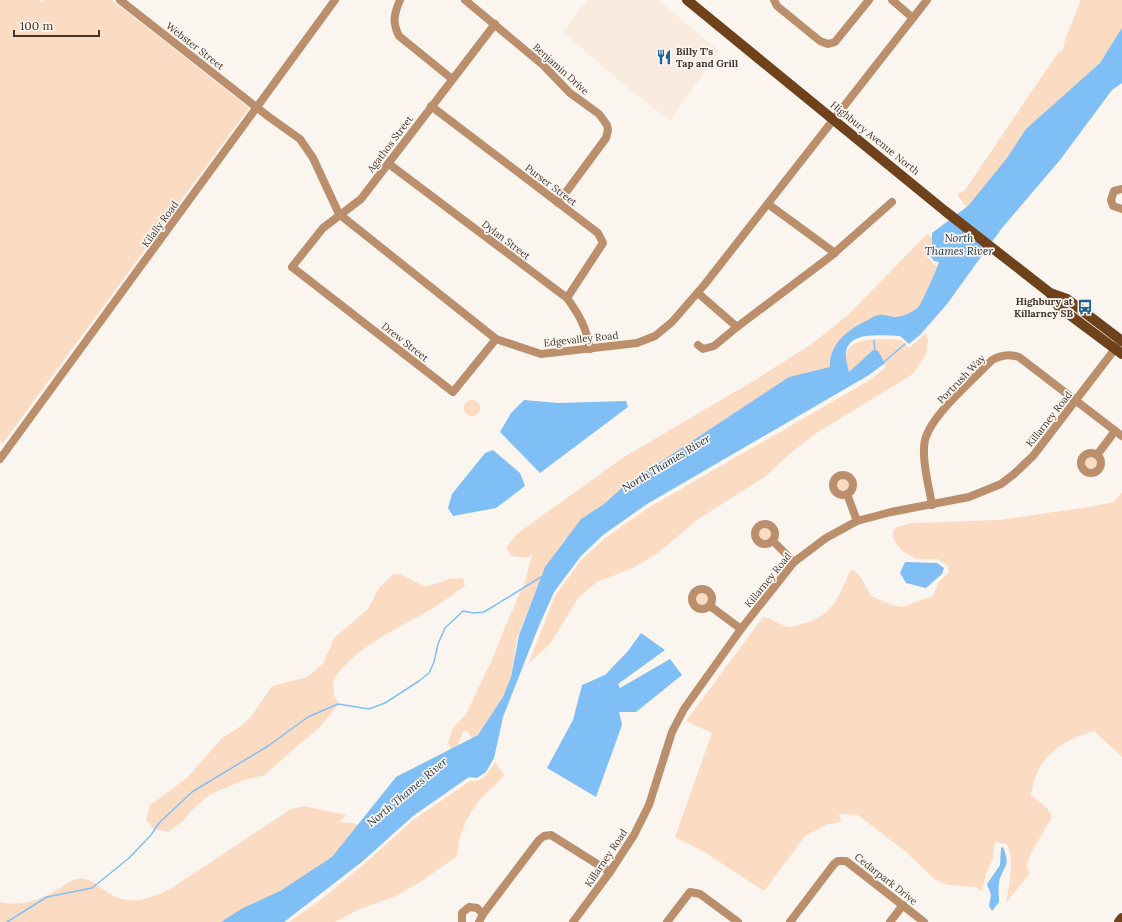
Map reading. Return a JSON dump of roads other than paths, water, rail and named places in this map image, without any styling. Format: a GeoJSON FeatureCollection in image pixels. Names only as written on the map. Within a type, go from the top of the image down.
{"type":"FeatureCollection","features":[{"type":"Feature","properties":{"kind":"main road","name":"Highbury Avenue North"},"geometry":{"type":"LineString","coordinates":[[686,0],[1002,256],[1050,293],[1067,299],[1122,340]]}},
{"type":"Feature","properties":{"kind":"main road","name":"Highbury Avenue North"},"geometry":{"type":"LineString","coordinates":[[1050,293],[1059,307],[1118,352]]}},
{"type":"Feature","properties":{"kind":"main road"},"geometry":{"type":"LineString","coordinates":[[1119,922],[1122,918]]}},
{"type":"Feature","properties":{"kind":"street","name":"Webster Street"},"geometry":{"type":"LineString","coordinates":[[120,0],[257,107]]}},
{"type":"Feature","properties":{"kind":"street","name":"Kilally Road"},"geometry":{"type":"LineString","coordinates":[[0,459],[335,0]]}},
{"type":"Feature","properties":{"kind":"street"},"geometry":{"type":"LineString","coordinates":[[400,0],[393,17],[394,26],[399,36],[452,79]]}},
{"type":"Feature","properties":{"kind":"street","name":"Benjamin Drive"},"geometry":{"type":"LineString","coordinates":[[465,0],[543,65],[570,93],[599,114],[607,125],[608,130],[606,138],[558,203]]}},
{"type":"Feature","properties":{"kind":"street"},"geometry":{"type":"LineString","coordinates":[[774,0],[777,6],[820,41],[828,44],[835,42],[869,0]]}},
{"type":"Feature","properties":{"kind":"street"},"geometry":{"type":"LineString","coordinates":[[892,0],[913,18]]}},
{"type":"Feature","properties":{"kind":"street","name":"Edgevalley Road"},"geometry":{"type":"LineString","coordinates":[[257,107],[300,139],[313,158],[339,214],[496,339],[541,354],[637,343],[655,336],[672,322],[698,293],[927,0]]}},
{"type":"Feature","properties":{"kind":"street","name":"Agathos Street"},"geometry":{"type":"LineString","coordinates":[[292,267],[323,228],[339,214],[361,199],[495,24]]}},
{"type":"Feature","properties":{"kind":"street","name":"Purser Street"},"geometry":{"type":"LineString","coordinates":[[431,106],[598,233],[603,243],[567,298]]}},
{"type":"Feature","properties":{"kind":"street","name":"Dylan Street"},"geometry":{"type":"LineString","coordinates":[[388,164],[567,298],[580,316],[586,330],[590,349]]}},
{"type":"Feature","properties":{"kind":"street"},"geometry":{"type":"LineString","coordinates":[[1122,189],[1114,191],[1111,200],[1113,206],[1122,209]]}},
{"type":"Feature","properties":{"kind":"street"},"geometry":{"type":"LineString","coordinates":[[698,346],[703,349],[714,346],[835,253],[892,202]]}},
{"type":"Feature","properties":{"kind":"street"},"geometry":{"type":"LineString","coordinates":[[768,204],[835,253]]}},
{"type":"Feature","properties":{"kind":"street","name":"Drew Street"},"geometry":{"type":"LineString","coordinates":[[292,267],[453,392],[496,339]]}},
{"type":"Feature","properties":{"kind":"street"},"geometry":{"type":"LineString","coordinates":[[698,293],[737,327]]}},
{"type":"Feature","properties":{"kind":"street","name":"Killarney Road"},"geometry":{"type":"LineString","coordinates":[[573,922],[610,872],[634,835],[649,805],[672,732],[684,709],[741,630],[794,562],[826,538],[857,521],[891,512],[969,497],[1001,484],[1033,456],[1076,400],[1118,352],[1122,340]]}},
{"type":"Feature","properties":{"kind":"street","name":"Portrush Way"},"geometry":{"type":"LineString","coordinates":[[932,505],[925,455],[925,441],[931,424],[992,360],[1005,355],[1019,357],[1122,436]]}},
{"type":"Feature","properties":{"kind":"street"},"geometry":{"type":"LineString","coordinates":[[1097,455],[1115,431]]}},
{"type":"Feature","properties":{"kind":"street"},"geometry":{"type":"LineString","coordinates":[[847,494],[857,521]]}},
{"type":"Feature","properties":{"kind":"street"},"geometry":{"type":"LineString","coordinates":[[773,541],[794,562]]}},
{"type":"Feature","properties":{"kind":"street"},"geometry":{"type":"LineString","coordinates":[[710,606],[741,630]]}},
{"type":"Feature","properties":{"kind":"street"},"geometry":{"type":"LineString","coordinates":[[481,918],[539,840],[544,836],[551,835],[610,872]]}},
{"type":"Feature","properties":{"kind":"street","name":"Cedarpark Drive"},"geometry":{"type":"LineString","coordinates":[[790,922],[838,861],[846,860],[924,922]]}},
{"type":"Feature","properties":{"kind":"street"},"geometry":{"type":"LineString","coordinates":[[667,922],[690,892],[700,894],[738,922]]}},
{"type":"Feature","properties":{"kind":"street"},"geometry":{"type":"LineString","coordinates":[[890,922],[903,905]]}},
{"type":"Feature","properties":{"kind":"street"},"geometry":{"type":"LineString","coordinates":[[462,922],[462,913],[469,907],[477,908],[481,918]]}},
{"type":"Feature","properties":{"kind":"water","name":"North Thames River"},"geometry":{"type":"Polygon","coordinates":[[[1122,28],[1122,83],[1112,90],[1060,160],[1002,228],[947,304],[920,335],[909,344],[900,336],[876,335],[853,341],[848,346],[846,353],[849,372],[873,350],[878,351],[885,363],[869,375],[647,504],[603,535],[581,556],[554,592],[538,628],[503,717],[494,758],[486,772],[477,778],[469,777],[413,816],[363,861],[284,922],[221,922],[243,908],[280,891],[332,857],[396,777],[478,735],[503,697],[511,677],[519,635],[545,567],[581,519],[604,504],[624,486],[789,377],[830,367],[833,351],[847,332],[876,316],[883,315],[897,317],[908,314],[917,308],[921,303],[939,262],[934,261],[928,253],[932,244],[932,233],[968,206],[1007,158],[1026,129],[1100,63],[1122,28]]]}},
{"type":"Feature","properties":{"kind":"water"},"geometry":{"type":"Polygon","coordinates":[[[524,400],[558,403],[626,401],[628,407],[540,473],[500,432],[511,413],[524,400]]]}},
{"type":"Feature","properties":{"kind":"water"},"geometry":{"type":"Polygon","coordinates":[[[493,450],[520,473],[525,486],[496,508],[453,516],[448,508],[452,494],[485,453],[493,450]]]}},
{"type":"Feature","properties":{"kind":"water"},"geometry":{"type":"Polygon","coordinates":[[[905,562],[937,563],[944,568],[942,574],[926,588],[906,583],[900,573],[905,562]]]}},
{"type":"Feature","properties":{"kind":"water"},"geometry":{"type":"Polygon","coordinates":[[[641,633],[665,650],[618,684],[620,688],[670,659],[682,675],[636,712],[619,712],[622,725],[596,797],[547,768],[573,720],[582,685],[605,675],[628,651],[641,633]]]}},
{"type":"Feature","properties":{"kind":"water"},"geometry":{"type":"Polygon","coordinates":[[[1003,847],[1007,859],[1006,866],[1000,877],[999,902],[992,911],[989,906],[991,895],[987,884],[1000,865],[1001,848],[1003,847]]]}},
{"type":"Feature","properties":{"kind":"waterway"},"geometry":{"type":"LineString","coordinates":[[874,340],[875,352]]}},
{"type":"Feature","properties":{"kind":"waterway","name":"North Thames River"},"geometry":{"type":"LineString","coordinates":[[884,362],[905,344]]}},
{"type":"Feature","properties":{"kind":"waterway"},"geometry":{"type":"LineString","coordinates":[[7,922],[47,897],[92,888],[129,858],[151,835],[159,823],[192,792],[268,746],[308,717],[338,704],[369,709],[385,703],[429,673],[434,662],[438,644],[445,628],[463,611],[474,613],[484,612],[541,577]]}},
{"type":"Feature","properties":{"kind":"place","name":"Billy T's Tap and Grill"},"geometry":{"type":"Point","coordinates":[664,57]}},
{"type":"Feature","properties":{"kind":"place","name":"Highbury at Killarney SB"},"geometry":{"type":"Point","coordinates":[1085,307]}}]}
